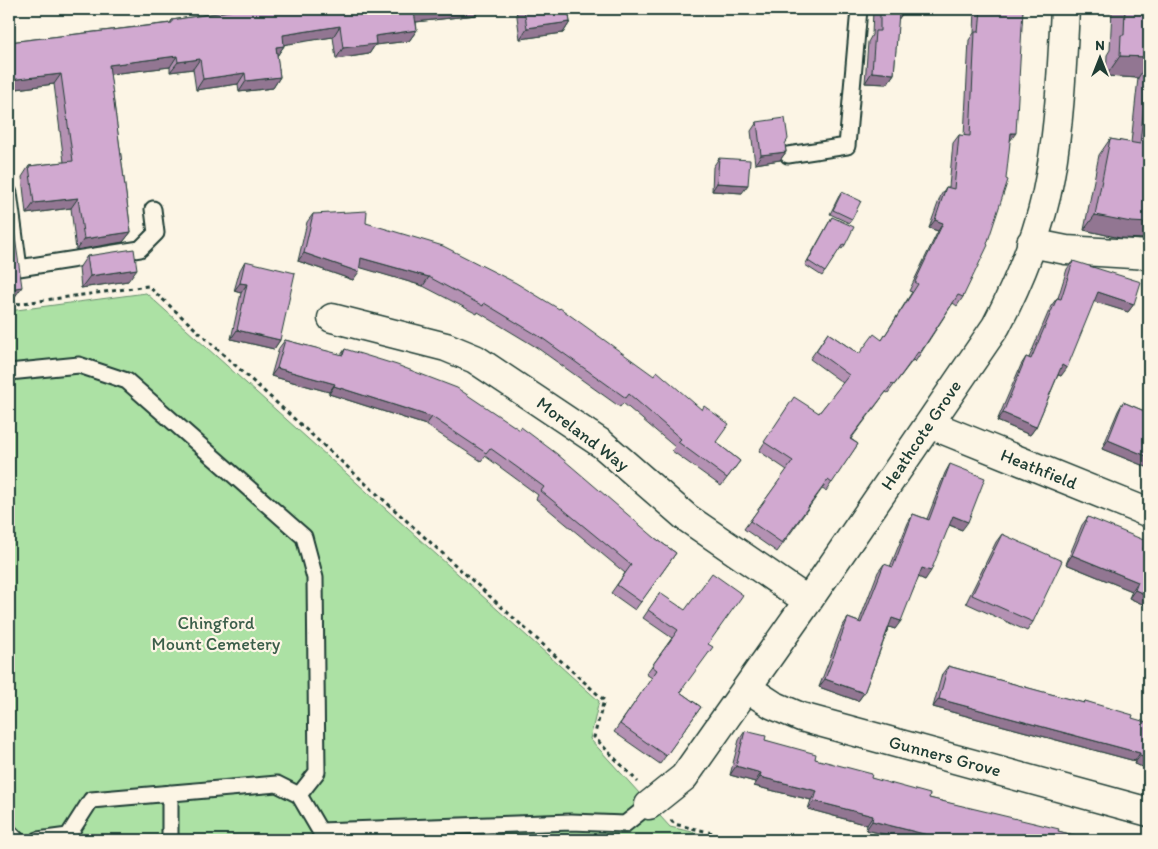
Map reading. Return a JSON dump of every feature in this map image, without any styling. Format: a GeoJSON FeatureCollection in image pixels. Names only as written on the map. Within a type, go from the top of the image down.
{"type":"FeatureCollection","features":[{"type":"Feature","properties":{"kind":"street","name":"Heathcote Grove"},"geometry":{"type":"LineString","coordinates":[[652,803],[684,777],[747,688],[996,326],[1017,286],[1032,243],[1050,178],[1058,121],[1065,9]]}},
{"type":"Feature","properties":{"kind":"street"},"geometry":{"type":"LineString","coordinates":[[1032,243],[1066,250],[1149,256]]}},
{"type":"Feature","properties":{"kind":"street","name":"Moreland Way"},"geometry":{"type":"LineString","coordinates":[[332,318],[446,347],[484,364],[602,444],[687,518],[808,601]]}},
{"type":"Feature","properties":{"kind":"street","name":"Heathfield"},"geometry":{"type":"LineString","coordinates":[[929,424],[1149,513]]}},
{"type":"Feature","properties":{"kind":"street","name":"Gunners Grove"},"geometry":{"type":"LineString","coordinates":[[747,688],[773,705],[801,717],[1149,812]]}},
{"type":"Feature","properties":{"kind":"lane"},"geometry":{"type":"LineString","coordinates":[[788,155],[846,146],[859,9]]}},
{"type":"Feature","properties":{"kind":"lane"},"geometry":{"type":"LineString","coordinates":[[9,193],[19,268],[140,249],[156,233],[153,209]]}},
{"type":"Feature","properties":{"kind":"lane"},"geometry":{"type":"LineString","coordinates":[[9,372],[79,365],[127,381],[304,537],[315,578],[317,772],[299,795]]}},
{"type":"Feature","properties":{"kind":"lane"},"geometry":{"type":"LineString","coordinates":[[38,840],[72,838],[91,800],[277,784],[299,795],[317,836],[571,822],[625,824],[652,803]]}},
{"type":"Feature","properties":{"kind":"lane"},"geometry":{"type":"LineString","coordinates":[[170,793],[170,840]]}},
{"type":"Feature","properties":{"kind":"lane"},"geometry":{"type":"LineString","coordinates":[[9,832],[17,840]]}},
{"type":"Feature","properties":{"kind":"path"},"geometry":{"type":"LineString","coordinates":[[9,305],[148,286],[604,700],[594,737],[652,803]]}},
{"type":"Feature","properties":{"kind":"path"},"geometry":{"type":"LineString","coordinates":[[674,824],[713,834],[711,840]]}},
{"type":"Feature","properties":{"kind":"green space","name":"Chingford Mount Cemetery"},"geometry":{"type":"Polygon","coordinates":[[[146,293],[599,701],[590,739],[670,827],[728,840],[9,840],[9,311],[146,293]]]}},
{"type":"Feature","properties":{"kind":"building"},"geometry":{"type":"Polygon","coordinates":[[[242,9],[446,9],[414,12],[417,30],[375,36],[376,44],[343,48],[340,26],[283,35],[284,46],[276,47],[280,77],[246,81],[245,73],[203,79],[200,59],[178,62],[177,56],[109,65],[131,232],[84,239],[78,198],[34,203],[29,166],[73,161],[61,74],[9,80],[9,42],[172,23],[172,20],[242,9]]]}},
{"type":"Feature","properties":{"kind":"building"},"geometry":{"type":"Polygon","coordinates":[[[524,9],[568,9],[570,22],[527,28],[524,9]]]}},
{"type":"Feature","properties":{"kind":"building"},"geometry":{"type":"Polygon","coordinates":[[[880,9],[903,9],[903,13],[899,13],[894,74],[872,72],[875,31],[880,31],[880,9]]]}},
{"type":"Feature","properties":{"kind":"building"},"geometry":{"type":"Polygon","coordinates":[[[981,9],[1023,9],[1016,133],[1011,133],[1006,179],[1008,180],[988,245],[963,297],[958,295],[920,353],[918,352],[850,439],[858,444],[832,483],[828,480],[782,543],[750,521],[793,461],[764,442],[794,397],[819,413],[849,375],[816,351],[828,333],[859,354],[874,334],[882,340],[918,284],[915,282],[943,223],[935,220],[946,187],[954,189],[959,135],[970,136],[975,32],[979,32],[981,9]]]}},
{"type":"Feature","properties":{"kind":"building"},"geometry":{"type":"Polygon","coordinates":[[[1125,9],[1149,9],[1149,57],[1120,56],[1121,35],[1124,35],[1125,9]]]}},
{"type":"Feature","properties":{"kind":"building"},"geometry":{"type":"Polygon","coordinates":[[[1148,63],[1149,223],[1131,222],[1095,215],[1110,139],[1140,144],[1148,63]]]}},
{"type":"Feature","properties":{"kind":"building"},"geometry":{"type":"Polygon","coordinates":[[[785,118],[788,139],[785,144],[786,152],[761,155],[757,122],[785,118]]]}},
{"type":"Feature","properties":{"kind":"building"},"geometry":{"type":"Polygon","coordinates":[[[719,158],[750,160],[748,185],[717,183],[719,158]]]}},
{"type":"Feature","properties":{"kind":"building"},"geometry":{"type":"Polygon","coordinates":[[[842,192],[861,201],[852,219],[833,210],[842,192]]]}},
{"type":"Feature","properties":{"kind":"building"},"geometry":{"type":"Polygon","coordinates":[[[9,201],[22,287],[9,289],[9,201]]]}},
{"type":"Feature","properties":{"kind":"building"},"geometry":{"type":"Polygon","coordinates":[[[367,211],[366,223],[443,246],[516,283],[560,308],[654,376],[657,371],[702,410],[704,406],[729,424],[716,442],[740,461],[727,478],[678,442],[681,439],[629,394],[626,398],[542,338],[484,303],[483,306],[429,277],[361,258],[359,272],[304,253],[313,214],[367,211]]]}},
{"type":"Feature","properties":{"kind":"building"},"geometry":{"type":"Polygon","coordinates":[[[832,217],[854,227],[845,245],[843,244],[825,272],[808,261],[832,217]]]}},
{"type":"Feature","properties":{"kind":"building"},"geometry":{"type":"Polygon","coordinates":[[[134,249],[137,269],[90,276],[87,256],[134,249]]]}},
{"type":"Feature","properties":{"kind":"building"},"geometry":{"type":"Polygon","coordinates":[[[245,261],[295,273],[280,340],[237,330],[247,284],[240,283],[245,261]]]}},
{"type":"Feature","properties":{"kind":"building"},"geometry":{"type":"Polygon","coordinates":[[[1073,261],[1141,282],[1134,304],[1098,292],[1067,368],[1062,365],[1036,427],[1003,413],[1026,357],[1031,359],[1057,298],[1061,299],[1073,261]]]}},
{"type":"Feature","properties":{"kind":"building"},"geometry":{"type":"Polygon","coordinates":[[[285,340],[343,355],[345,349],[397,365],[457,388],[520,430],[521,427],[557,454],[655,538],[676,553],[641,602],[617,585],[631,565],[541,491],[544,487],[490,448],[486,453],[432,417],[334,386],[335,384],[277,368],[285,340]]]}},
{"type":"Feature","properties":{"kind":"building"},"geometry":{"type":"Polygon","coordinates":[[[1123,402],[1149,413],[1149,457],[1108,440],[1123,402]]]}},
{"type":"Feature","properties":{"kind":"building"},"geometry":{"type":"Polygon","coordinates":[[[950,464],[985,478],[968,522],[953,516],[931,571],[922,568],[901,621],[892,618],[864,693],[825,679],[848,618],[861,623],[884,564],[893,567],[913,514],[929,520],[950,464]]]}},
{"type":"Feature","properties":{"kind":"building"},"geometry":{"type":"Polygon","coordinates":[[[1088,517],[1146,541],[1143,549],[1149,552],[1149,596],[1135,590],[1138,582],[1072,555],[1088,517]]]}},
{"type":"Feature","properties":{"kind":"building"},"geometry":{"type":"Polygon","coordinates":[[[1002,534],[1062,561],[1033,622],[972,595],[1002,534]]]}},
{"type":"Feature","properties":{"kind":"building"},"geometry":{"type":"Polygon","coordinates":[[[712,573],[743,595],[708,644],[713,647],[680,692],[701,707],[666,756],[620,724],[657,670],[652,666],[678,630],[648,610],[660,593],[685,610],[712,573]]]}},
{"type":"Feature","properties":{"kind":"building"},"geometry":{"type":"Polygon","coordinates":[[[948,666],[1133,715],[1132,718],[1149,723],[1149,759],[1140,756],[1140,753],[939,699],[948,666]]]}},
{"type":"Feature","properties":{"kind":"building"},"geometry":{"type":"Polygon","coordinates":[[[745,731],[766,736],[765,740],[816,754],[815,759],[872,774],[871,778],[930,794],[929,798],[1059,829],[1058,831],[1093,840],[935,840],[936,837],[872,821],[873,816],[814,801],[817,791],[760,777],[761,773],[736,766],[745,731]]]}}]}
